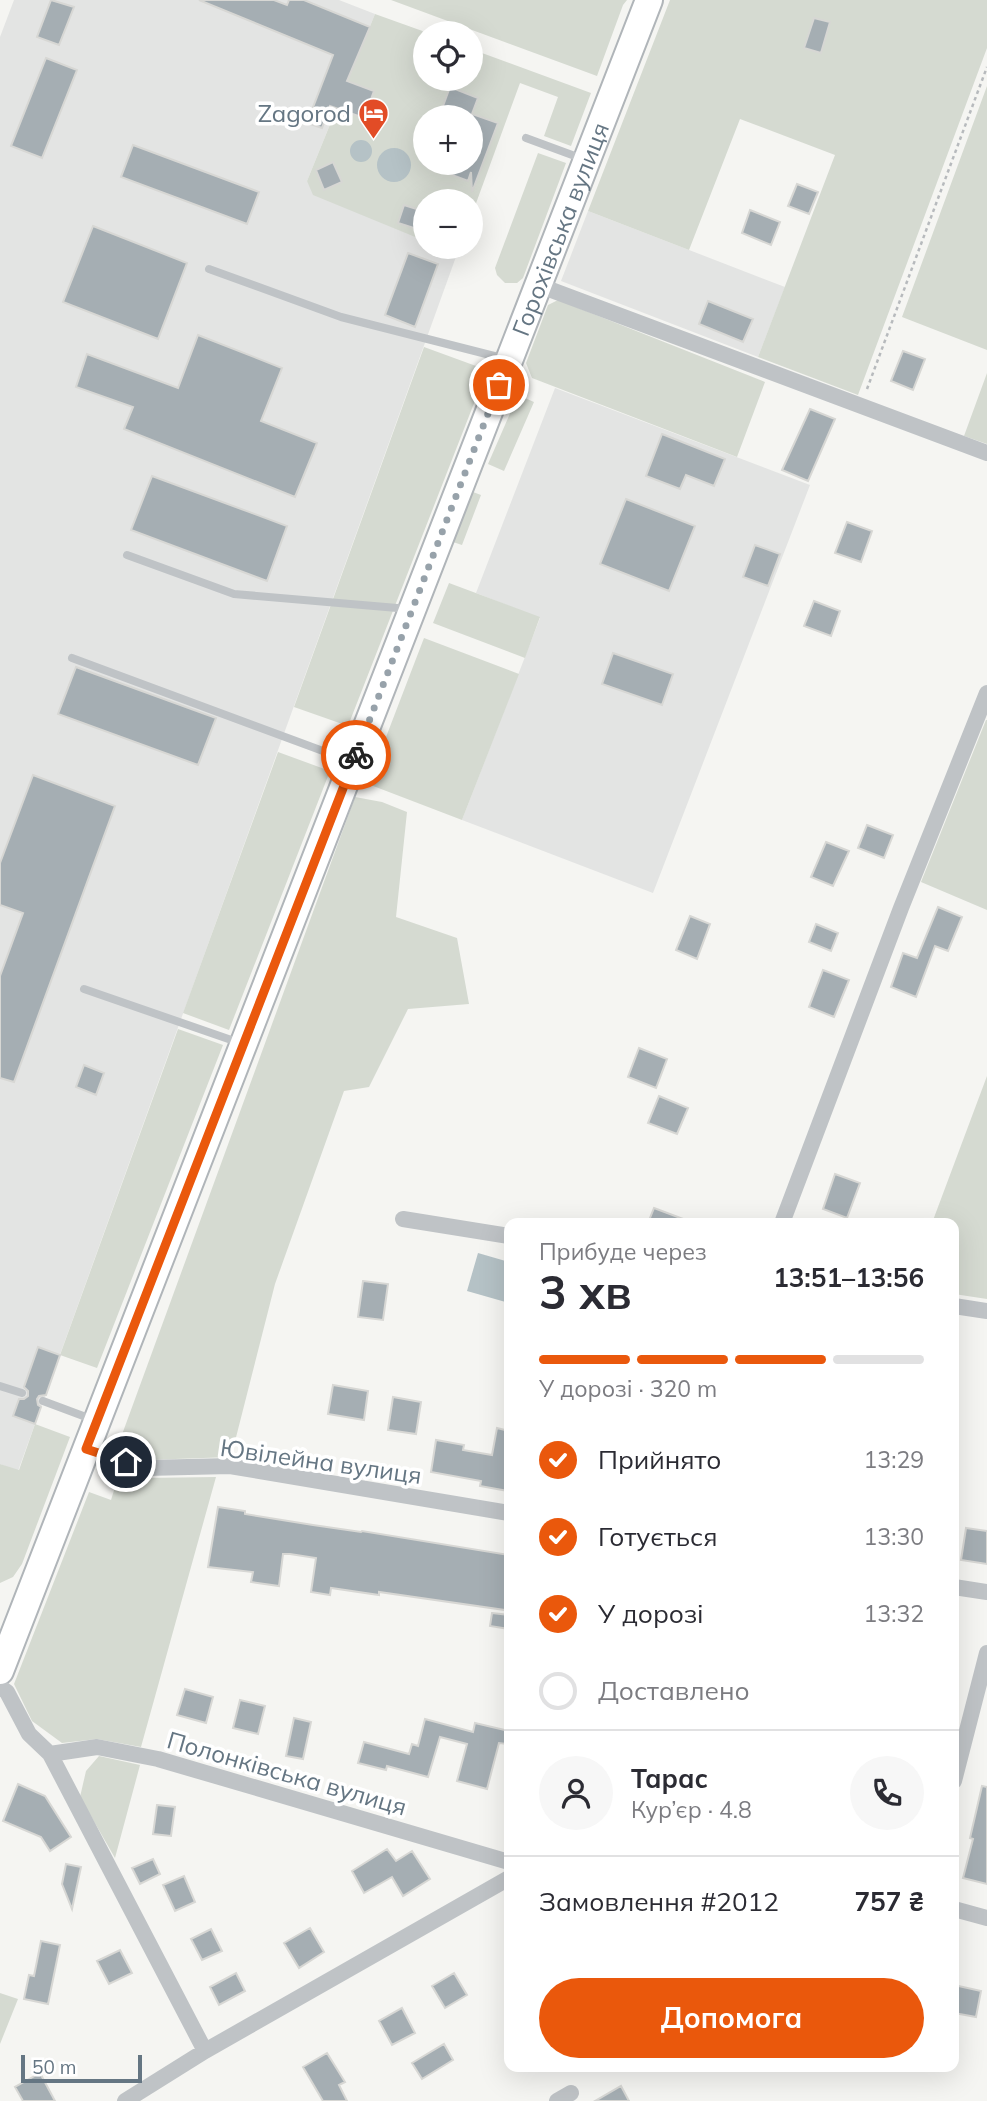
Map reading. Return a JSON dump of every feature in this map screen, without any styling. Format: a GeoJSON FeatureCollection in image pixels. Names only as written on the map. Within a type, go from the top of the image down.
{"type":"FeatureCollection","features":[{"type":"Feature","properties":{"kind":"main road","name":"Горохівська вулиця"},"geometry":{"type":"LineString","coordinates":[[0,1671],[649,0]]}},
{"type":"Feature","properties":{"kind":"street"},"geometry":{"type":"LineString","coordinates":[[538,285],[987,453]]}},
{"type":"Feature","properties":{"kind":"street"},"geometry":{"type":"LineString","coordinates":[[784,1218],[896,921],[987,693]]}},
{"type":"Feature","properties":{"kind":"street"},"geometry":{"type":"LineString","coordinates":[[403,1219],[504,1235]]}},
{"type":"Feature","properties":{"kind":"street"},"geometry":{"type":"LineString","coordinates":[[959,1307],[987,1311]]}},
{"type":"Feature","properties":{"kind":"street","name":"Ювілейна вулиця"},"geometry":{"type":"LineString","coordinates":[[86,1449],[146,1468],[230,1466],[504,1512]]}},
{"type":"Feature","properties":{"kind":"street"},"geometry":{"type":"LineString","coordinates":[[959,1588],[987,1592]]}},
{"type":"Feature","properties":{"kind":"street"},"geometry":{"type":"LineString","coordinates":[[959,1762],[987,1653]]}},
{"type":"Feature","properties":{"kind":"street"},"geometry":{"type":"LineString","coordinates":[[0,1688],[7,1692],[29,1734],[50,1754],[205,2052]]}},
{"type":"Feature","properties":{"kind":"street","name":"Полонківська вулиця"},"geometry":{"type":"LineString","coordinates":[[50,1754],[97,1747],[158,1759],[504,1861]]}},
{"type":"Feature","properties":{"kind":"street"},"geometry":{"type":"LineString","coordinates":[[125,2101],[205,2052],[504,1881]]}},
{"type":"Feature","properties":{"kind":"street"},"geometry":{"type":"LineString","coordinates":[[959,1910],[987,1918]]}},
{"type":"Feature","properties":{"kind":"lane"},"geometry":{"type":"LineString","coordinates":[[526,138],[586,160]]}},
{"type":"Feature","properties":{"kind":"lane"},"geometry":{"type":"LineString","coordinates":[[209,269],[341,317],[509,360]]}},
{"type":"Feature","properties":{"kind":"lane"},"geometry":{"type":"LineString","coordinates":[[127,555],[234,594],[412,610]]}},
{"type":"Feature","properties":{"kind":"lane"},"geometry":{"type":"LineString","coordinates":[[72,659],[353,762]]}},
{"type":"Feature","properties":{"kind":"lane"},"geometry":{"type":"LineString","coordinates":[[84,989],[243,1044]]}},
{"type":"Feature","properties":{"kind":"lane"},"geometry":{"type":"LineString","coordinates":[[0,1386],[22,1393]]}},
{"type":"Feature","properties":{"kind":"lane"},"geometry":{"type":"LineString","coordinates":[[44,1401],[97,1421]]}},
{"type":"Feature","properties":{"kind":"path"},"geometry":{"type":"LineString","coordinates":[[860,406],[987,67]]}},
{"type":"Feature","properties":{"kind":"shaded area"},"geometry":{"type":"Polygon","coordinates":[[[14,0],[339,0],[375,14],[307,181],[413,235],[413,259],[455,259],[18,1471],[0,1464],[0,37],[14,0]]]}},
{"type":"Feature","properties":{"kind":"shaded area"},"geometry":{"type":"Polygon","coordinates":[[[391,0],[627,0],[597,76],[483,34],[483,21],[448,21],[391,0]]]}},
{"type":"Feature","properties":{"kind":"shaded area"},"geometry":{"type":"Polygon","coordinates":[[[670,0],[987,0],[987,48],[858,395],[758,357],[835,155],[740,119],[689,250],[588,211],[670,0]]]}},
{"type":"Feature","properties":{"kind":"shaded area","name":"Zagorod"},"geometry":{"type":"Polygon","coordinates":[[[375,14],[413,28],[413,91],[483,91],[483,53],[591,93],[571,146],[544,136],[558,97],[520,83],[481,189],[413,189],[413,236],[313,195],[307,181],[375,14]]]}},
{"type":"Feature","properties":{"kind":"shaded area"},"geometry":{"type":"Polygon","coordinates":[[[987,86],[987,350],[902,317],[987,86]]]}},
{"type":"Feature","properties":{"kind":"shaded area"},"geometry":{"type":"Polygon","coordinates":[[[361,140],[369,143],[372,151],[369,159],[361,162],[353,159],[350,151],[353,143],[361,140]]]}},
{"type":"Feature","properties":{"kind":"shaded area"},"geometry":{"type":"Polygon","coordinates":[[[394,148],[406,153],[411,165],[406,177],[394,182],[382,177],[377,165],[382,153],[394,148]]]}},
{"type":"Feature","properties":{"kind":"shaded area"},"geometry":{"type":"Polygon","coordinates":[[[538,153],[566,163],[523,278],[517,283],[505,283],[497,275],[495,268],[538,153]]]}},
{"type":"Feature","properties":{"kind":"shaded area"},"geometry":{"type":"Polygon","coordinates":[[[588,211],[785,287],[758,357],[561,281],[588,211]]]}},
{"type":"Feature","properties":{"kind":"shaded area"},"geometry":{"type":"Polygon","coordinates":[[[558,300],[765,382],[737,457],[532,378],[526,363],[548,305],[558,300]]]}},
{"type":"Feature","properties":{"kind":"shaded area"},"geometry":{"type":"Polygon","coordinates":[[[424,347],[487,370],[348,726],[294,707],[424,347]]]}},
{"type":"Feature","properties":{"kind":"shaded area"},"geometry":{"type":"Polygon","coordinates":[[[987,373],[987,444],[964,436],[987,373]]]}},
{"type":"Feature","properties":{"kind":"shaded area"},"geometry":{"type":"Polygon","coordinates":[[[555,388],[810,485],[653,893],[462,820],[540,618],[476,593],[555,388]]]}},
{"type":"Feature","properties":{"kind":"shaded area"},"geometry":{"type":"Polygon","coordinates":[[[518,395],[534,402],[504,471],[488,464],[518,395]]]}},
{"type":"Feature","properties":{"kind":"shaded area"},"geometry":{"type":"Polygon","coordinates":[[[473,492],[481,495],[462,545],[453,542],[473,492]]]}},
{"type":"Feature","properties":{"kind":"shaded area"},"geometry":{"type":"Polygon","coordinates":[[[449,583],[540,617],[525,658],[433,623],[449,583]]]}},
{"type":"Feature","properties":{"kind":"shaded area"},"geometry":{"type":"Polygon","coordinates":[[[424,638],[519,674],[462,820],[368,784],[424,638]]]}},
{"type":"Feature","properties":{"kind":"shaded area"},"geometry":{"type":"Polygon","coordinates":[[[987,720],[987,910],[921,882],[987,720]]]}},
{"type":"Feature","properties":{"kind":"shaded area"},"geometry":{"type":"Polygon","coordinates":[[[278,752],[330,771],[229,1030],[183,1013],[278,752]]]}},
{"type":"Feature","properties":{"kind":"shaded area"},"geometry":{"type":"Polygon","coordinates":[[[355,797],[382,802],[407,812],[396,917],[457,938],[469,1004],[408,1009],[369,1087],[344,1091],[275,1284],[231,1457],[147,1460],[116,1451],[355,797]]]}},
{"type":"Feature","properties":{"kind":"shaded area"},"geometry":{"type":"Polygon","coordinates":[[[178,1029],[223,1045],[97,1368],[60,1355],[178,1029]]]}},
{"type":"Feature","properties":{"kind":"shaded area"},"geometry":{"type":"Polygon","coordinates":[[[987,1076],[987,1299],[959,1295],[959,1218],[934,1218],[987,1076]]]}},
{"type":"Feature","properties":{"kind":"shaded area"},"geometry":{"type":"Polygon","coordinates":[[[478,1253],[504,1261],[504,1302],[467,1291],[478,1253]]]}},
{"type":"Feature","properties":{"kind":"shaded area"},"geometry":{"type":"Polygon","coordinates":[[[35,1424],[70,1437],[22,1564],[13,1577],[0,1583],[0,1464],[19,1470],[35,1424]]]}},
{"type":"Feature","properties":{"kind":"shaded area"},"geometry":{"type":"Polygon","coordinates":[[[120,1471],[144,1478],[216,1477],[141,1747],[97,1739],[62,1743],[32,1721],[14,1684],[89,1492],[111,1500],[120,1471]]]}},
{"type":"Feature","properties":{"kind":"shaded area"},"geometry":{"type":"Polygon","coordinates":[[[99,1756],[140,1765],[115,1858],[80,1797],[86,1771],[99,1756]]]}},
{"type":"Feature","properties":{"kind":"shaded area"},"geometry":{"type":"Polygon","coordinates":[[[0,1993],[18,1999],[0,2044],[0,1993]]]}},
{"type":"Feature","properties":{"kind":"building"},"geometry":{"type":"Polygon","coordinates":[[[51,0],[74,7],[59,45],[37,37],[51,0]]]}},
{"type":"Feature","properties":{"kind":"building"},"geometry":{"type":"Polygon","coordinates":[[[199,0],[274,0],[287,5],[289,0],[304,0],[370,27],[347,81],[374,91],[364,118],[330,106],[322,128],[307,123],[333,55],[199,0]]]}},
{"type":"Feature","properties":{"kind":"building"},"geometry":{"type":"Polygon","coordinates":[[[814,18],[830,22],[821,53],[804,48],[814,18]]]}},
{"type":"Feature","properties":{"kind":"building"},"geometry":{"type":"Polygon","coordinates":[[[46,58],[77,70],[42,158],[11,146],[46,58]]]}},
{"type":"Feature","properties":{"kind":"building"},"geometry":{"type":"Polygon","coordinates":[[[449,91],[460,91],[478,98],[475,105],[443,105],[449,91]]]}},
{"type":"Feature","properties":{"kind":"building"},"geometry":{"type":"Polygon","coordinates":[[[483,118],[498,123],[483,163],[483,118]]]}},
{"type":"Feature","properties":{"kind":"building"},"geometry":{"type":"Polygon","coordinates":[[[133,145],[259,192],[247,224],[121,177],[133,145]]]}},
{"type":"Feature","properties":{"kind":"building"},"geometry":{"type":"Polygon","coordinates":[[[333,162],[342,182],[324,190],[316,170],[333,162]]]}},
{"type":"Feature","properties":{"kind":"building"},"geometry":{"type":"Polygon","coordinates":[[[452,175],[470,175],[468,181],[452,175]]]}},
{"type":"Feature","properties":{"kind":"building"},"geometry":{"type":"Polygon","coordinates":[[[471,175],[478,175],[473,189],[471,175]]]}},
{"type":"Feature","properties":{"kind":"building"},"geometry":{"type":"Polygon","coordinates":[[[797,184],[818,192],[809,214],[788,206],[797,184]]]}},
{"type":"Feature","properties":{"kind":"building"},"geometry":{"type":"Polygon","coordinates":[[[404,205],[413,208],[413,228],[398,223],[404,205]]]}},
{"type":"Feature","properties":{"kind":"building"},"geometry":{"type":"Polygon","coordinates":[[[750,210],[780,222],[771,245],[742,233],[750,210]]]}},
{"type":"Feature","properties":{"kind":"building"},"geometry":{"type":"Polygon","coordinates":[[[93,226],[187,263],[158,339],[63,302],[93,226]]]}},
{"type":"Feature","properties":{"kind":"building"},"geometry":{"type":"Polygon","coordinates":[[[408,253],[413,255],[413,259],[424,259],[438,264],[415,327],[385,315],[408,253]]]}},
{"type":"Feature","properties":{"kind":"building"},"geometry":{"type":"Polygon","coordinates":[[[708,301],[753,319],[743,342],[699,324],[708,301]]]}},
{"type":"Feature","properties":{"kind":"building"},"geometry":{"type":"Polygon","coordinates":[[[198,335],[282,368],[261,421],[317,443],[295,497],[124,429],[133,407],[76,387],[87,354],[178,388],[198,335]]]}},
{"type":"Feature","properties":{"kind":"building"},"geometry":{"type":"Polygon","coordinates":[[[903,351],[925,359],[913,390],[891,381],[903,351]]]}},
{"type":"Feature","properties":{"kind":"building"},"geometry":{"type":"Polygon","coordinates":[[[810,409],[835,419],[808,481],[782,470],[810,409]]]}},
{"type":"Feature","properties":{"kind":"building"},"geometry":{"type":"Polygon","coordinates":[[[662,434],[725,459],[714,486],[686,475],[680,489],[646,476],[662,434]]]}},
{"type":"Feature","properties":{"kind":"building"},"geometry":{"type":"Polygon","coordinates":[[[152,476],[287,526],[267,581],[131,530],[152,476]]]}},
{"type":"Feature","properties":{"kind":"building"},"geometry":{"type":"Polygon","coordinates":[[[626,499],[695,526],[669,591],[600,564],[626,499]]]}},
{"type":"Feature","properties":{"kind":"building"},"geometry":{"type":"Polygon","coordinates":[[[847,522],[872,531],[861,562],[835,553],[847,522]]]}},
{"type":"Feature","properties":{"kind":"building"},"geometry":{"type":"Polygon","coordinates":[[[755,545],[780,554],[768,586],[743,577],[755,545]]]}},
{"type":"Feature","properties":{"kind":"building"},"geometry":{"type":"Polygon","coordinates":[[[814,601],[840,611],[831,636],[804,626],[814,601]]]}},
{"type":"Feature","properties":{"kind":"building"},"geometry":{"type":"Polygon","coordinates":[[[613,653],[673,674],[662,705],[602,684],[613,653]]]}},
{"type":"Feature","properties":{"kind":"building"},"geometry":{"type":"Polygon","coordinates":[[[76,667],[216,718],[198,765],[58,714],[76,667]]]}},
{"type":"Feature","properties":{"kind":"building"},"geometry":{"type":"Polygon","coordinates":[[[33,775],[115,806],[14,1082],[0,1078],[0,976],[23,913],[0,905],[0,863],[33,775]]]}},
{"type":"Feature","properties":{"kind":"building"},"geometry":{"type":"Polygon","coordinates":[[[867,825],[893,835],[884,858],[858,848],[867,825]]]}},
{"type":"Feature","properties":{"kind":"building"},"geometry":{"type":"Polygon","coordinates":[[[826,842],[849,851],[833,886],[811,877],[826,842]]]}},
{"type":"Feature","properties":{"kind":"building"},"geometry":{"type":"Polygon","coordinates":[[[938,907],[962,917],[948,951],[935,946],[916,997],[891,987],[903,953],[917,958],[938,907]]]}},
{"type":"Feature","properties":{"kind":"building"},"geometry":{"type":"Polygon","coordinates":[[[690,916],[710,924],[697,959],[676,950],[690,916]]]}},
{"type":"Feature","properties":{"kind":"building"},"geometry":{"type":"Polygon","coordinates":[[[816,924],[838,933],[831,951],[809,942],[816,924]]]}},
{"type":"Feature","properties":{"kind":"building"},"geometry":{"type":"Polygon","coordinates":[[[823,970],[849,980],[834,1017],[809,1007],[823,970]]]}},
{"type":"Feature","properties":{"kind":"building"},"geometry":{"type":"Polygon","coordinates":[[[639,1048],[667,1059],[656,1088],[628,1077],[639,1048]]]}},
{"type":"Feature","properties":{"kind":"building"},"geometry":{"type":"Polygon","coordinates":[[[84,1065],[104,1073],[96,1095],[76,1087],[84,1065]]]}},
{"type":"Feature","properties":{"kind":"building"},"geometry":{"type":"Polygon","coordinates":[[[659,1096],[688,1108],[677,1134],[648,1123],[659,1096]]]}},
{"type":"Feature","properties":{"kind":"building"},"geometry":{"type":"Polygon","coordinates":[[[835,1174],[860,1183],[847,1218],[823,1209],[835,1174]]]}},
{"type":"Feature","properties":{"kind":"building"},"geometry":{"type":"Polygon","coordinates":[[[654,1208],[680,1218],[650,1218],[654,1208]]]}},
{"type":"Feature","properties":{"kind":"building"},"geometry":{"type":"Polygon","coordinates":[[[363,1281],[388,1284],[383,1320],[358,1317],[363,1281]]]}},
{"type":"Feature","properties":{"kind":"building"},"geometry":{"type":"Polygon","coordinates":[[[38,1347],[60,1355],[46,1395],[37,1399],[41,1407],[35,1424],[13,1416],[19,1399],[28,1396],[24,1387],[38,1347]]]}},
{"type":"Feature","properties":{"kind":"building"},"geometry":{"type":"Polygon","coordinates":[[[333,1385],[368,1391],[364,1420],[328,1414],[333,1385]]]}},
{"type":"Feature","properties":{"kind":"building"},"geometry":{"type":"Polygon","coordinates":[[[393,1397],[421,1402],[416,1434],[388,1430],[393,1397]]]}},
{"type":"Feature","properties":{"kind":"building"},"geometry":{"type":"Polygon","coordinates":[[[497,1428],[504,1430],[504,1490],[480,1486],[481,1481],[431,1472],[436,1440],[464,1445],[463,1450],[492,1455],[497,1428]]]}},
{"type":"Feature","properties":{"kind":"building"},"geometry":{"type":"Polygon","coordinates":[[[218,1507],[245,1511],[245,1514],[504,1554],[504,1610],[379,1592],[379,1595],[331,1588],[330,1595],[311,1592],[316,1558],[290,1554],[283,1554],[279,1586],[251,1582],[253,1572],[208,1567],[218,1507]]]}},
{"type":"Feature","properties":{"kind":"building"},"geometry":{"type":"Polygon","coordinates":[[[966,1528],[987,1531],[987,1564],[961,1560],[966,1528]]]}},
{"type":"Feature","properties":{"kind":"building"},"geometry":{"type":"Polygon","coordinates":[[[492,1613],[504,1614],[504,1628],[490,1626],[492,1613]]]}},
{"type":"Feature","properties":{"kind":"building"},"geometry":{"type":"Polygon","coordinates":[[[185,1689],[213,1697],[206,1723],[177,1715],[185,1689]]]}},
{"type":"Feature","properties":{"kind":"building"},"geometry":{"type":"Polygon","coordinates":[[[240,1700],[265,1706],[258,1734],[233,1728],[240,1700]]]}},
{"type":"Feature","properties":{"kind":"building"},"geometry":{"type":"Polygon","coordinates":[[[294,1718],[311,1722],[303,1759],[286,1756],[294,1718]]]}},
{"type":"Feature","properties":{"kind":"building"},"geometry":{"type":"Polygon","coordinates":[[[425,1719],[473,1732],[475,1723],[504,1730],[504,1744],[499,1743],[487,1789],[457,1781],[467,1744],[440,1737],[428,1777],[387,1766],[386,1770],[358,1763],[364,1742],[409,1754],[412,1744],[418,1746],[425,1719]]]}},
{"type":"Feature","properties":{"kind":"building"},"geometry":{"type":"Polygon","coordinates":[[[18,1784],[45,1796],[71,1837],[50,1851],[41,1837],[3,1821],[18,1784]]]}},
{"type":"Feature","properties":{"kind":"building"},"geometry":{"type":"Polygon","coordinates":[[[982,1786],[987,1787],[987,1884],[963,1878],[982,1786]]]}},
{"type":"Feature","properties":{"kind":"building"},"geometry":{"type":"Polygon","coordinates":[[[157,1805],[175,1807],[171,1836],[153,1834],[157,1805]]]}},
{"type":"Feature","properties":{"kind":"building"},"geometry":{"type":"Polygon","coordinates":[[[387,1849],[396,1861],[412,1851],[430,1879],[403,1896],[392,1877],[364,1893],[352,1871],[387,1849]]]}},
{"type":"Feature","properties":{"kind":"building"},"geometry":{"type":"Polygon","coordinates":[[[153,1859],[160,1874],[140,1884],[132,1868],[153,1859]]]}},
{"type":"Feature","properties":{"kind":"building"},"geometry":{"type":"Polygon","coordinates":[[[66,1864],[81,1867],[72,1909],[62,1884],[66,1864]]]}},
{"type":"Feature","properties":{"kind":"building"},"geometry":{"type":"Polygon","coordinates":[[[184,1876],[195,1902],[175,1911],[163,1885],[184,1876]]]}},
{"type":"Feature","properties":{"kind":"building"},"geometry":{"type":"Polygon","coordinates":[[[310,1928],[324,1952],[299,1968],[284,1943],[310,1928]]]}},
{"type":"Feature","properties":{"kind":"building"},"geometry":{"type":"Polygon","coordinates":[[[211,1929],[222,1951],[202,1960],[191,1939],[211,1929]]]}},
{"type":"Feature","properties":{"kind":"building"},"geometry":{"type":"Polygon","coordinates":[[[41,1941],[60,1945],[48,2004],[24,1999],[29,1975],[34,1976],[41,1941]]]}},
{"type":"Feature","properties":{"kind":"building"},"geometry":{"type":"Polygon","coordinates":[[[120,1950],[132,1973],[109,1984],[97,1961],[120,1950]]]}},
{"type":"Feature","properties":{"kind":"building"},"geometry":{"type":"Polygon","coordinates":[[[236,1973],[245,1991],[219,2005],[210,1987],[236,1973]]]}},
{"type":"Feature","properties":{"kind":"building"},"geometry":{"type":"Polygon","coordinates":[[[454,1973],[467,1995],[445,2008],[432,1986],[454,1973]]]}},
{"type":"Feature","properties":{"kind":"building"},"geometry":{"type":"Polygon","coordinates":[[[959,1986],[981,1991],[976,2017],[959,2014],[959,1986]]]}},
{"type":"Feature","properties":{"kind":"building"},"geometry":{"type":"Polygon","coordinates":[[[402,2008],[415,2033],[392,2045],[379,2021],[402,2008]]]}},
{"type":"Feature","properties":{"kind":"building"},"geometry":{"type":"Polygon","coordinates":[[[444,2044],[453,2060],[422,2079],[412,2063],[444,2044]]]}},
{"type":"Feature","properties":{"kind":"building"},"geometry":{"type":"Polygon","coordinates":[[[327,2053],[345,2082],[339,2085],[347,2101],[323,2101],[303,2067],[327,2053]]]}},
{"type":"Feature","properties":{"kind":"building"},"geometry":{"type":"Polygon","coordinates":[[[40,2073],[55,2101],[23,2101],[15,2087],[40,2073]]]}},
{"type":"Feature","properties":{"kind":"building"},"geometry":{"type":"Polygon","coordinates":[[[621,2086],[629,2101],[595,2101],[621,2086]]]}},
{"type":"Feature","properties":{"kind":"way so far"},"geometry":{"type":"LineString","coordinates":[[356,755],[499,385]]}},
{"type":"Feature","properties":{"kind":"place","name":"Zagorod"},"geometry":{"type":"Point","coordinates":[374,140]}},
{"type":"Feature","properties":{"kind":"route"},"geometry":{"type":"LineString","coordinates":[[126,1462],[86,1449],[356,755]]}}]}
